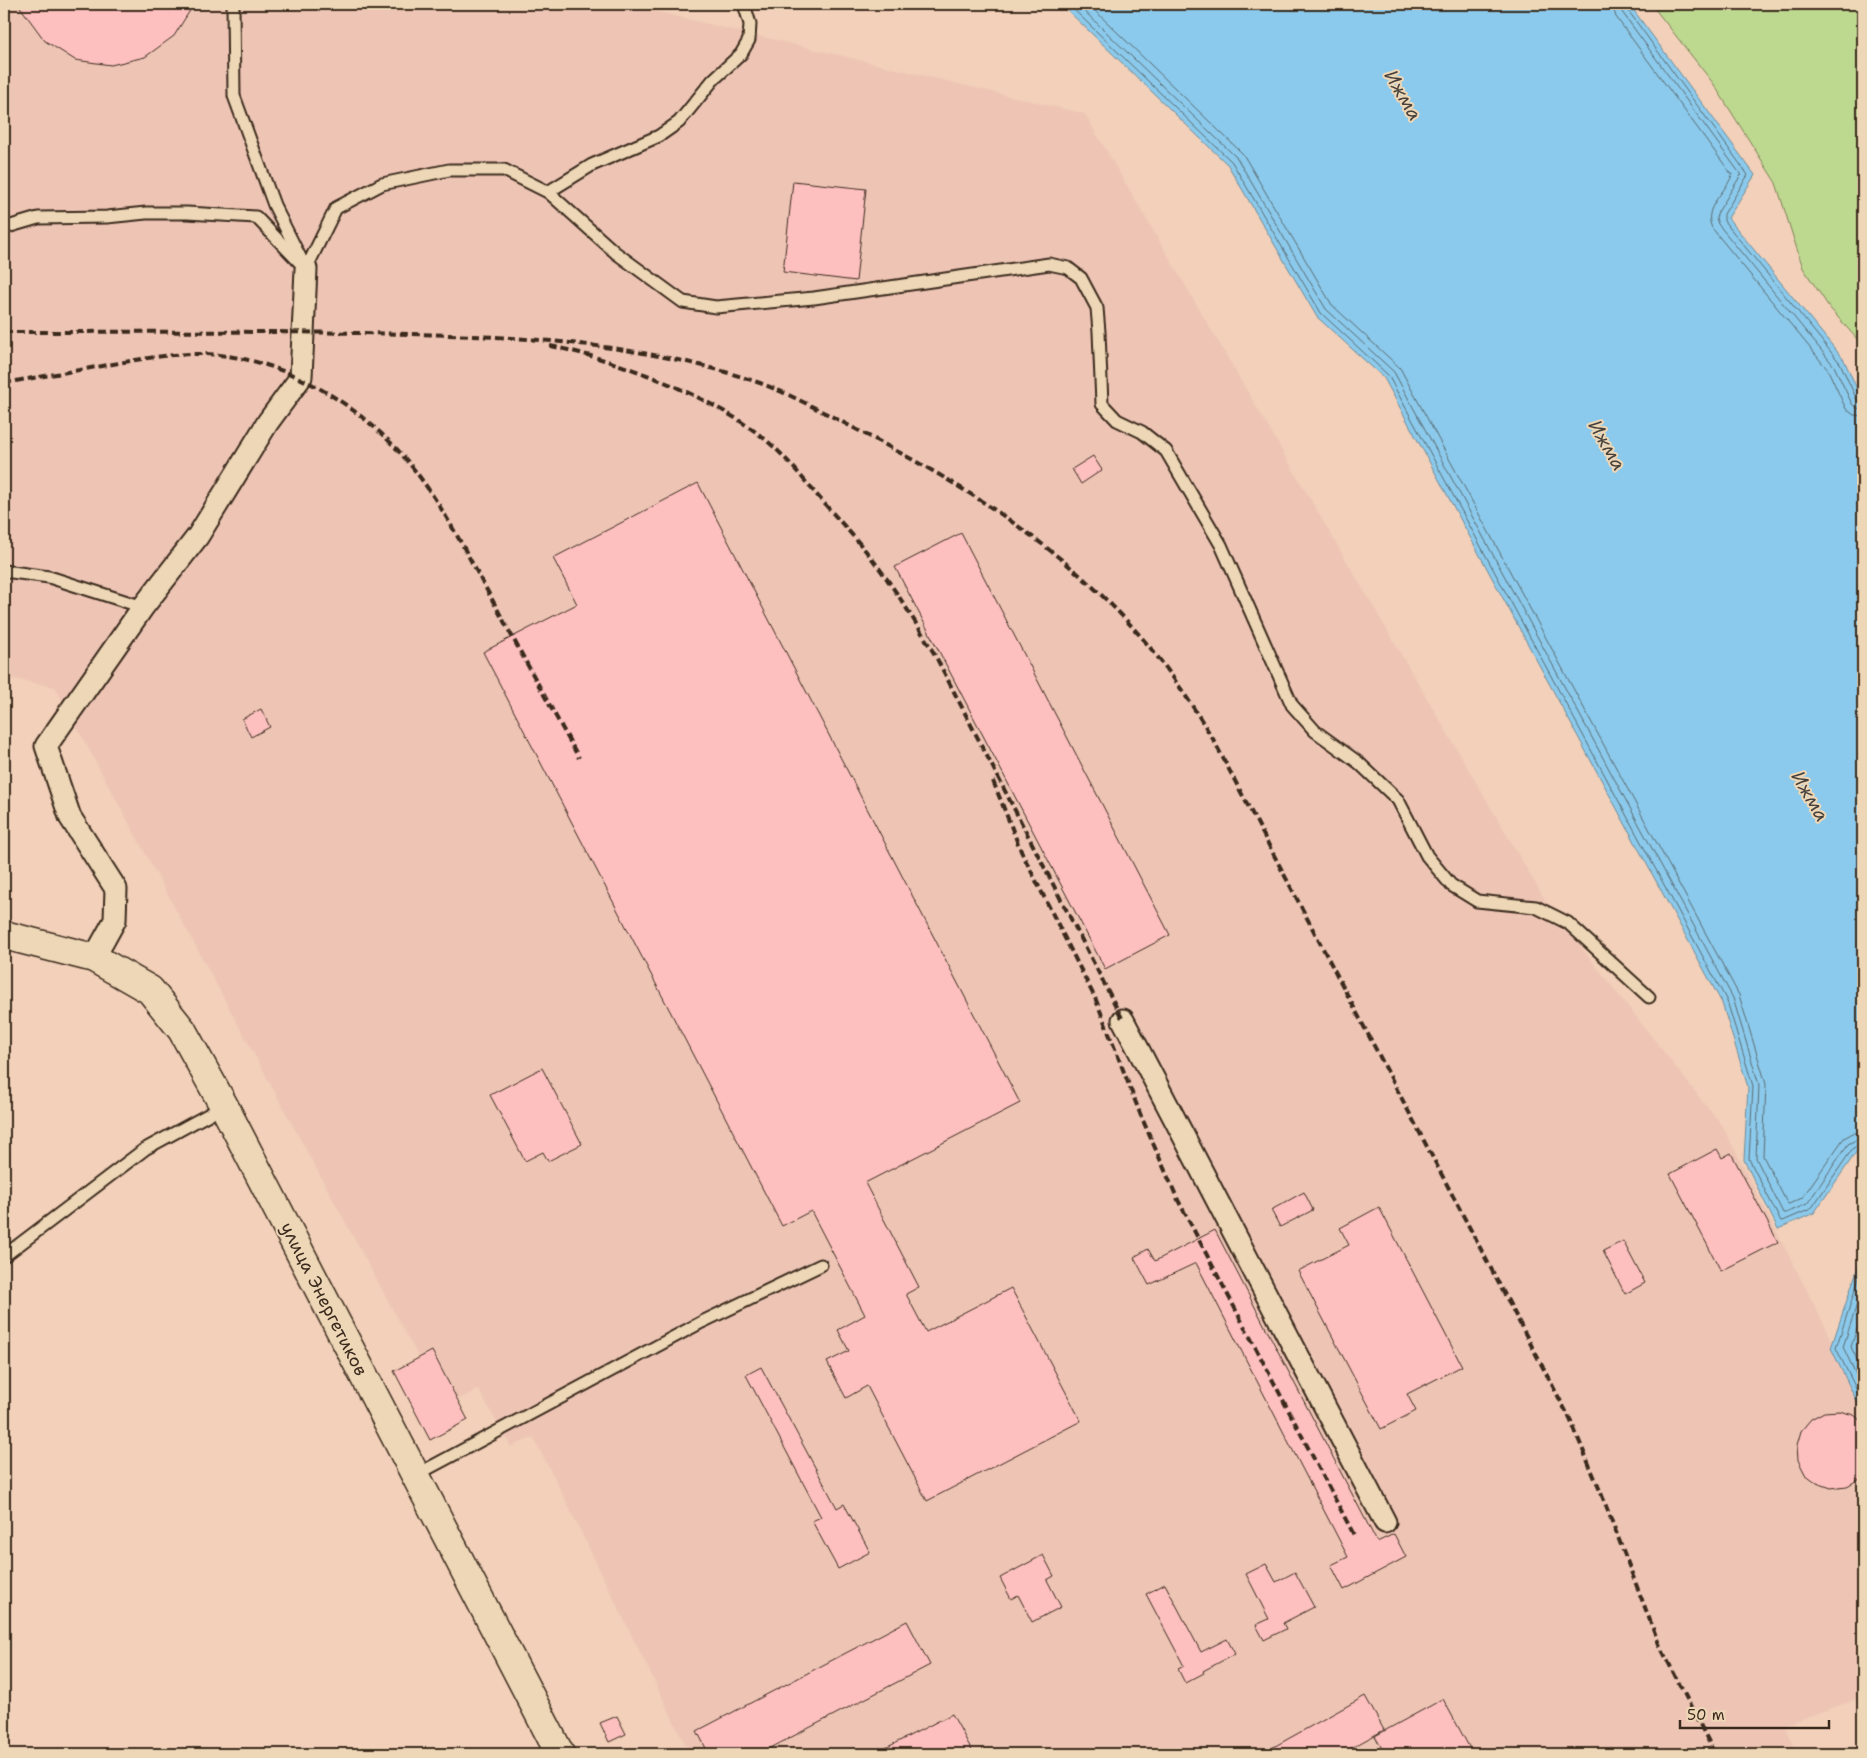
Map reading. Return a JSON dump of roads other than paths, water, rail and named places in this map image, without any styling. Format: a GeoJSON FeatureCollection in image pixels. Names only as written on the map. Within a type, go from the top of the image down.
{"type":"FeatureCollection","features":[{"type":"Feature","properties":{"kind":"main road","name":"улица Энергетиков"},"geometry":{"type":"LineString","coordinates":[[4,935],[22,938],[94,958],[150,990],[182,1030],[224,1106],[560,1754]]}},
{"type":"Feature","properties":{"kind":"street"},"geometry":{"type":"LineString","coordinates":[[94,958],[115,920],[116,888],[70,817],[46,746],[143,607],[198,536],[268,422],[301,378],[306,269]]}},
{"type":"Feature","properties":{"kind":"street"},"geometry":{"type":"LineString","coordinates":[[1123,1020],[1385,1522]]}},
{"type":"Feature","properties":{"kind":"lane"},"geometry":{"type":"LineString","coordinates":[[233,4],[234,96],[274,205],[306,269]]}},
{"type":"Feature","properties":{"kind":"lane"},"geometry":{"type":"LineString","coordinates":[[548,192],[592,165],[659,136],[679,122],[713,80],[741,54],[749,40],[750,24],[744,4]]}},
{"type":"Feature","properties":{"kind":"lane"},"geometry":{"type":"LineString","coordinates":[[306,269],[336,208],[382,184],[449,170],[504,170],[548,192],[616,254],[683,302],[716,307],[814,298],[1049,264],[1068,268],[1081,278],[1097,308],[1102,404],[1117,420],[1142,432],[1166,451],[1221,545],[1292,705],[1315,731],[1359,764],[1398,800],[1427,856],[1450,885],[1477,901],[1536,908],[1568,923],[1649,997]]}},
{"type":"Feature","properties":{"kind":"lane"},"geometry":{"type":"LineString","coordinates":[[4,228],[38,218],[107,217],[146,213],[256,217],[306,269]]}},
{"type":"Feature","properties":{"kind":"lane"},"geometry":{"type":"LineString","coordinates":[[4,571],[49,577],[143,607]]}},
{"type":"Feature","properties":{"kind":"lane"},"geometry":{"type":"LineString","coordinates":[[4,1256],[145,1149],[224,1106]]}},
{"type":"Feature","properties":{"kind":"lane"},"geometry":{"type":"LineString","coordinates":[[416,1475],[702,1322],[821,1264]]}},
{"type":"Feature","properties":{"kind":"water","name":"Ижма"},"geometry":{"type":"Polygon","coordinates":[[[1061,4],[1629,4],[1755,175],[1728,218],[1844,360],[1863,402],[1863,1155],[1857,1151],[1814,1213],[1778,1229],[1744,1160],[1748,1087],[1722,1003],[1384,378],[1317,317],[1228,165],[1061,4]]]}},
{"type":"Feature","properties":{"kind":"water"},"geometry":{"type":"Polygon","coordinates":[[[1863,1255],[1863,1414],[1831,1348],[1863,1255]]]}},
{"type":"Feature","properties":{"kind":"railway"},"geometry":{"type":"LineString","coordinates":[[4,332],[268,332],[457,335],[559,342],[609,348],[709,367],[757,382],[804,402],[938,474],[997,511],[1080,575],[1152,650],[1169,671],[1213,739],[1570,1419],[1601,1493],[1659,1644],[1715,1754]]}},
{"type":"Feature","properties":{"kind":"railway"},"geometry":{"type":"LineString","coordinates":[[550,346],[604,360],[661,380],[715,406],[740,421],[761,436],[784,457],[859,543],[890,583],[935,655],[1123,1020]]}},
{"type":"Feature","properties":{"kind":"railway"},"geometry":{"type":"LineString","coordinates":[[4,383],[169,355],[206,354],[234,357],[261,363],[288,373],[339,400],[384,436],[403,456],[429,490],[463,546],[579,758]]}},
{"type":"Feature","properties":{"kind":"railway"},"geometry":{"type":"LineString","coordinates":[[993,781],[1021,851],[1096,1000],[1141,1116],[1178,1200],[1354,1535]]}}]}
